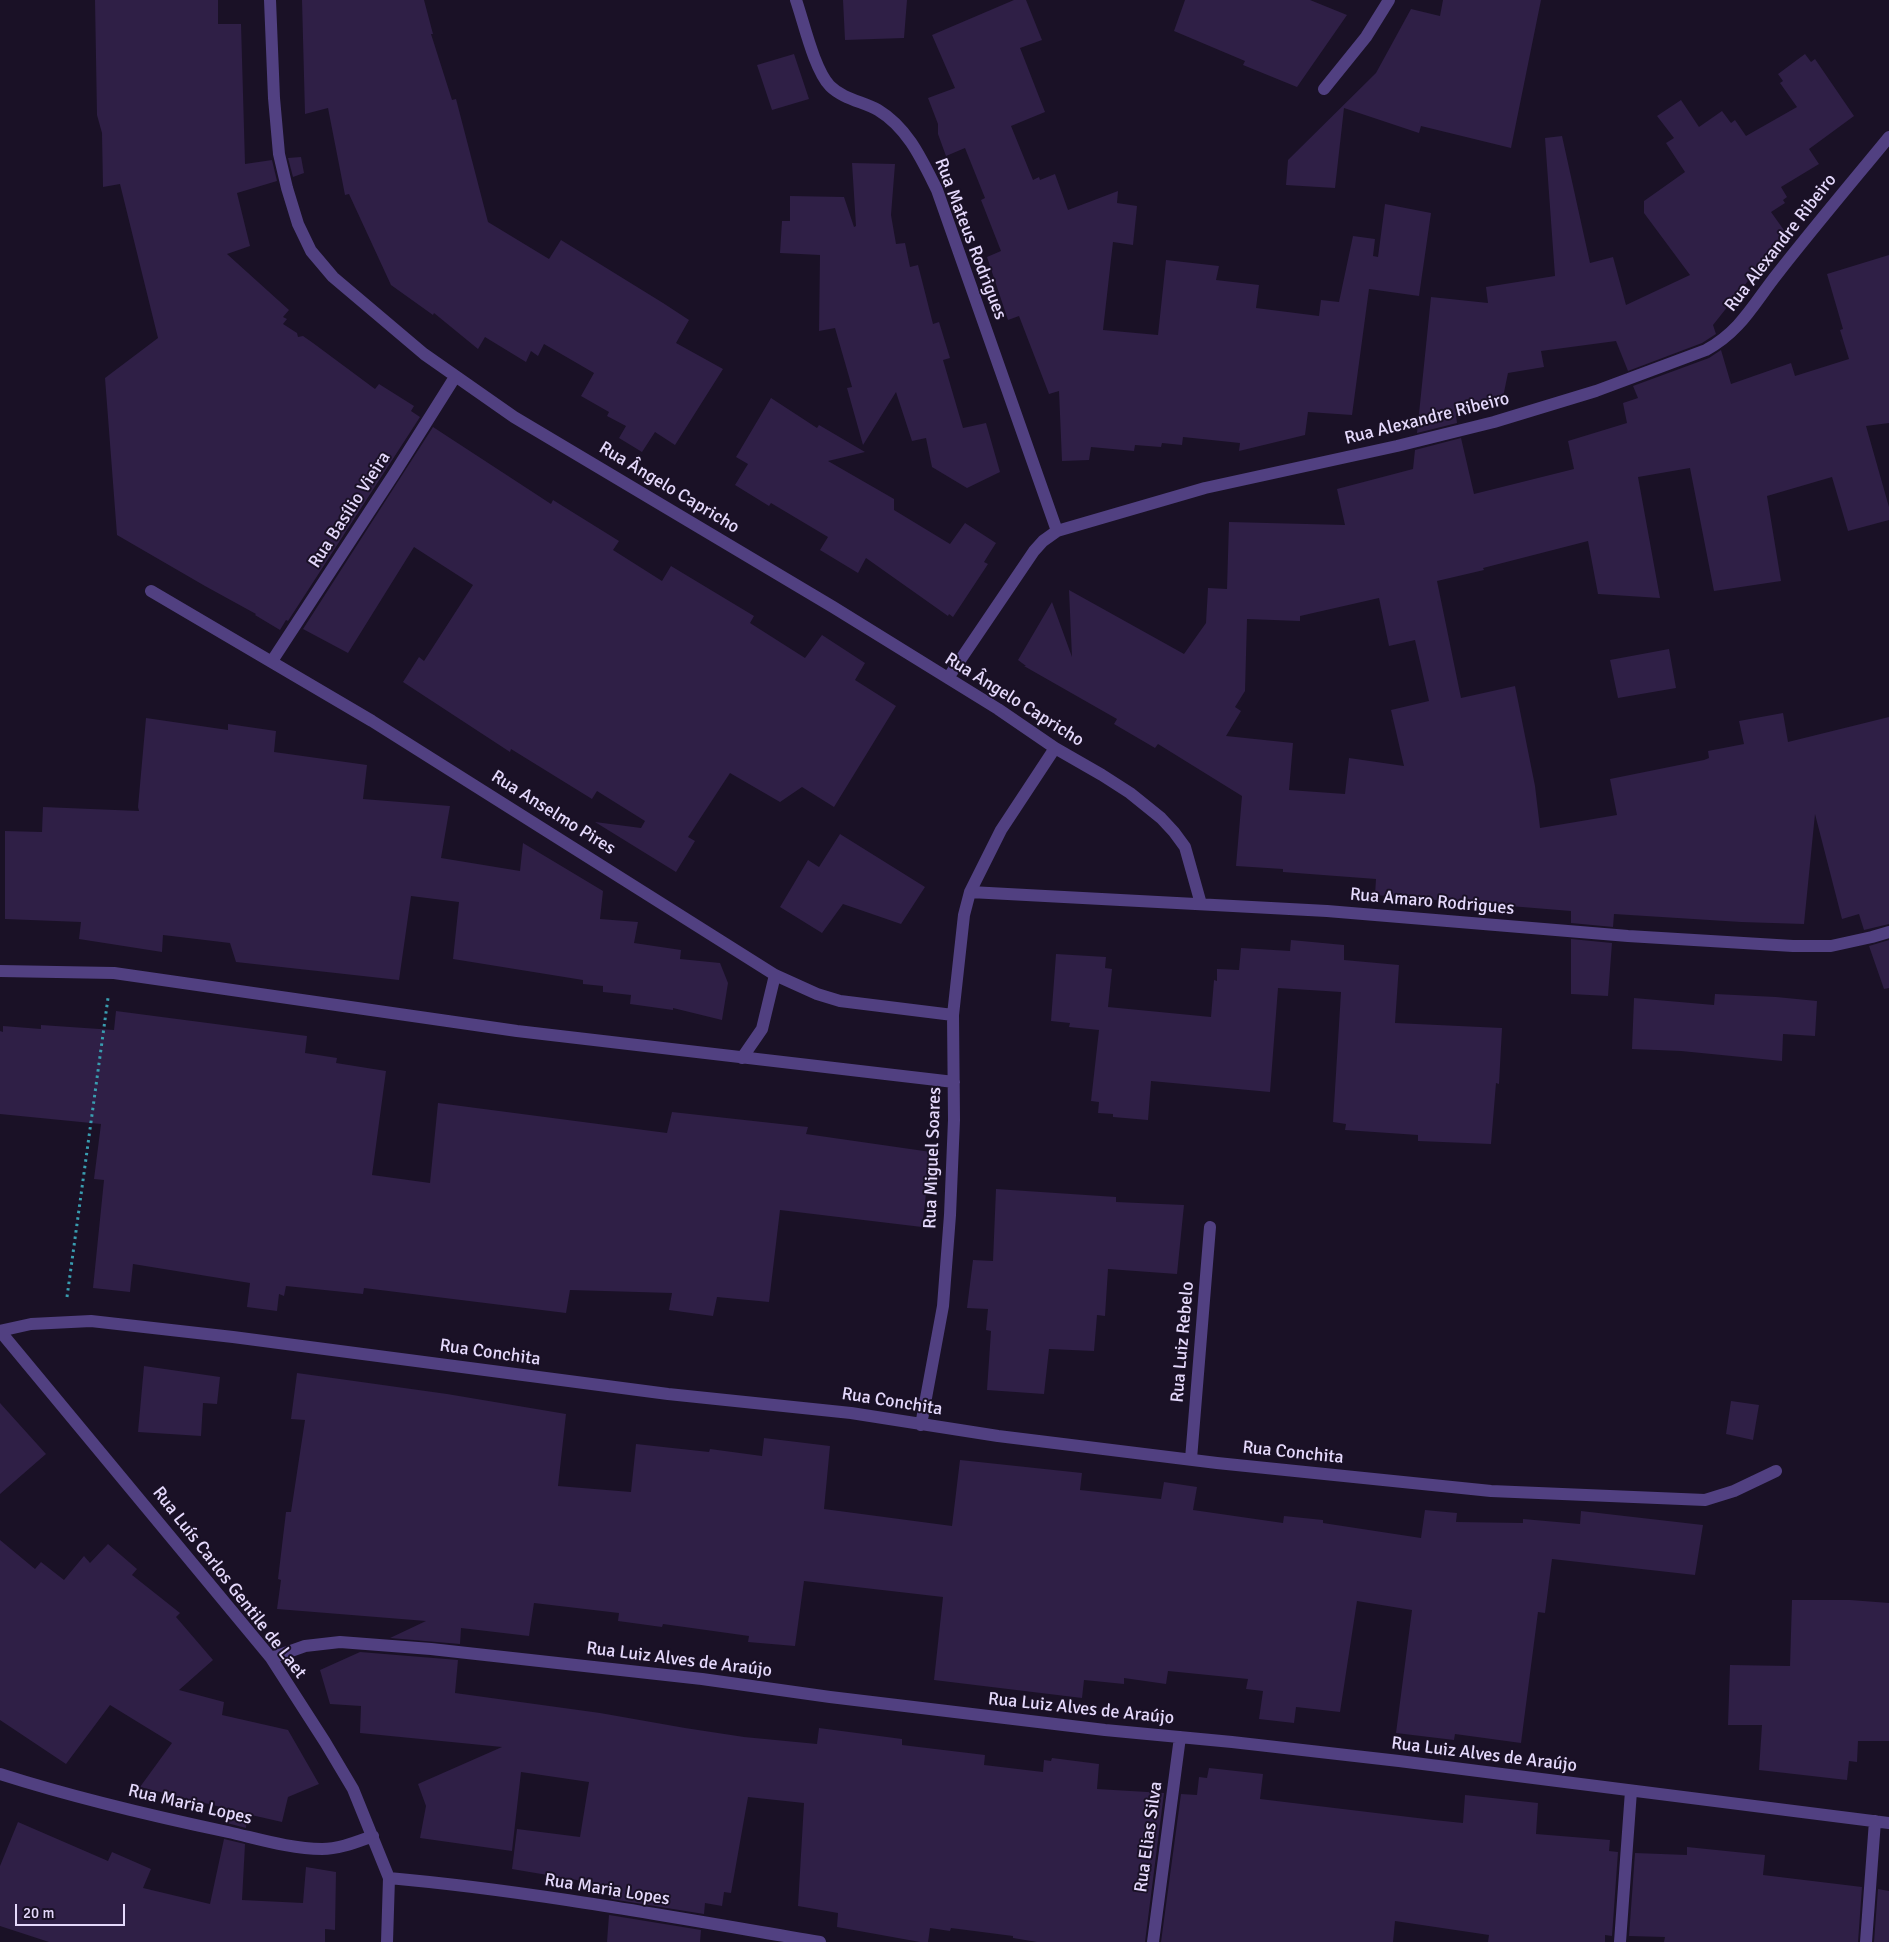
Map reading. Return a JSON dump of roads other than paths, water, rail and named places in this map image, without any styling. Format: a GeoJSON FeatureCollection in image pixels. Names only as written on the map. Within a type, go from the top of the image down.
{"type":"FeatureCollection","features":[{"type":"Feature","properties":{"kind":"street","name":"Rua Ângelo Capricho"},"geometry":{"type":"LineString","coordinates":[[270,0],[274,98],[279,154],[286,188],[298,224],[311,251],[332,277],[455,377],[514,417],[833,607],[998,709],[1055,748],[1102,775],[1130,794],[1161,818],[1185,847],[1201,904]]}},
{"type":"Feature","properties":{"kind":"street","name":"Rua Mateus Rodrigues"},"geometry":{"type":"LineString","coordinates":[[796,0],[816,59],[823,76],[831,87],[879,110],[900,127],[919,153],[936,190],[1057,532]]}},
{"type":"Feature","properties":{"kind":"street"},"geometry":{"type":"LineString","coordinates":[[1324,89],[1366,37],[1389,0]]}},
{"type":"Feature","properties":{"kind":"street","name":"Rua Alexandre Ribeiro"},"geometry":{"type":"LineString","coordinates":[[948,678],[1034,551],[1043,540],[1057,532],[1205,488],[1397,446],[1494,422],[1596,391],[1706,350],[1722,341],[1741,323],[1776,275],[1889,137]]}},
{"type":"Feature","properties":{"kind":"street","name":"Rua Basílio Vieira"},"geometry":{"type":"LineString","coordinates":[[272,661],[455,377]]}},
{"type":"Feature","properties":{"kind":"street","name":"Rua Anselmo Pires"},"geometry":{"type":"LineString","coordinates":[[151,590],[388,731],[775,975],[817,994],[840,1001],[953,1015]]}},
{"type":"Feature","properties":{"kind":"street","name":"Rua Miguel Soares"},"geometry":{"type":"LineString","coordinates":[[921,1425],[943,1306],[950,1206],[954,1082],[953,1015],[964,915],[970,892],[1001,830],[1055,748]]}},
{"type":"Feature","properties":{"kind":"street","name":"Rua Amaro Rodrigues"},"geometry":{"type":"LineString","coordinates":[[970,892],[1327,911],[1628,936],[1793,946],[1831,946],[1889,932]]}},
{"type":"Feature","properties":{"kind":"street"},"geometry":{"type":"LineString","coordinates":[[0,971],[114,973],[517,1032],[954,1082]]}},
{"type":"Feature","properties":{"kind":"street"},"geometry":{"type":"LineString","coordinates":[[742,1058],[762,1029],[775,975]]}},
{"type":"Feature","properties":{"kind":"street","name":"Rua Luiz Rebelo"},"geometry":{"type":"LineString","coordinates":[[1191,1459],[1210,1227]]}},
{"type":"Feature","properties":{"kind":"street","name":"Rua Conchita"},"geometry":{"type":"LineString","coordinates":[[0,1331],[31,1324],[91,1321],[233,1337],[668,1394],[851,1413],[998,1436],[1191,1459],[1491,1490],[1705,1500],[1734,1491],[1776,1471]]}},
{"type":"Feature","properties":{"kind":"street","name":"Rua Luís Carlos Gentile de Laet"},"geometry":{"type":"LineString","coordinates":[[0,1331],[271,1658],[325,1742],[353,1789],[388,1878],[387,1942]]}},
{"type":"Feature","properties":{"kind":"street","name":"Rua Luiz Alves de Araújo"},"geometry":{"type":"LineString","coordinates":[[271,1658],[306,1646],[340,1642],[431,1649],[702,1679],[830,1697],[1106,1730],[1399,1761],[1889,1823]]}},
{"type":"Feature","properties":{"kind":"street","name":"Rua Elias Silva"},"geometry":{"type":"LineString","coordinates":[[1152,1942],[1180,1737]]}},
{"type":"Feature","properties":{"kind":"street","name":"Rua Maria Lopes"},"geometry":{"type":"LineString","coordinates":[[0,1774],[82,1798],[203,1827],[304,1848],[323,1849],[348,1846],[373,1836]]}},
{"type":"Feature","properties":{"kind":"street"},"geometry":{"type":"LineString","coordinates":[[1620,1942],[1631,1791]]}},
{"type":"Feature","properties":{"kind":"street"},"geometry":{"type":"LineString","coordinates":[[1866,1942],[1875,1821]]}},
{"type":"Feature","properties":{"kind":"street","name":"Rua Maria Lopes"},"geometry":{"type":"LineString","coordinates":[[388,1878],[508,1892],[820,1942]]}},
{"type":"Feature","properties":{"kind":"street"},"geometry":{"type":"LineString","coordinates":[[736,1942],[737,1928]]}}]}
